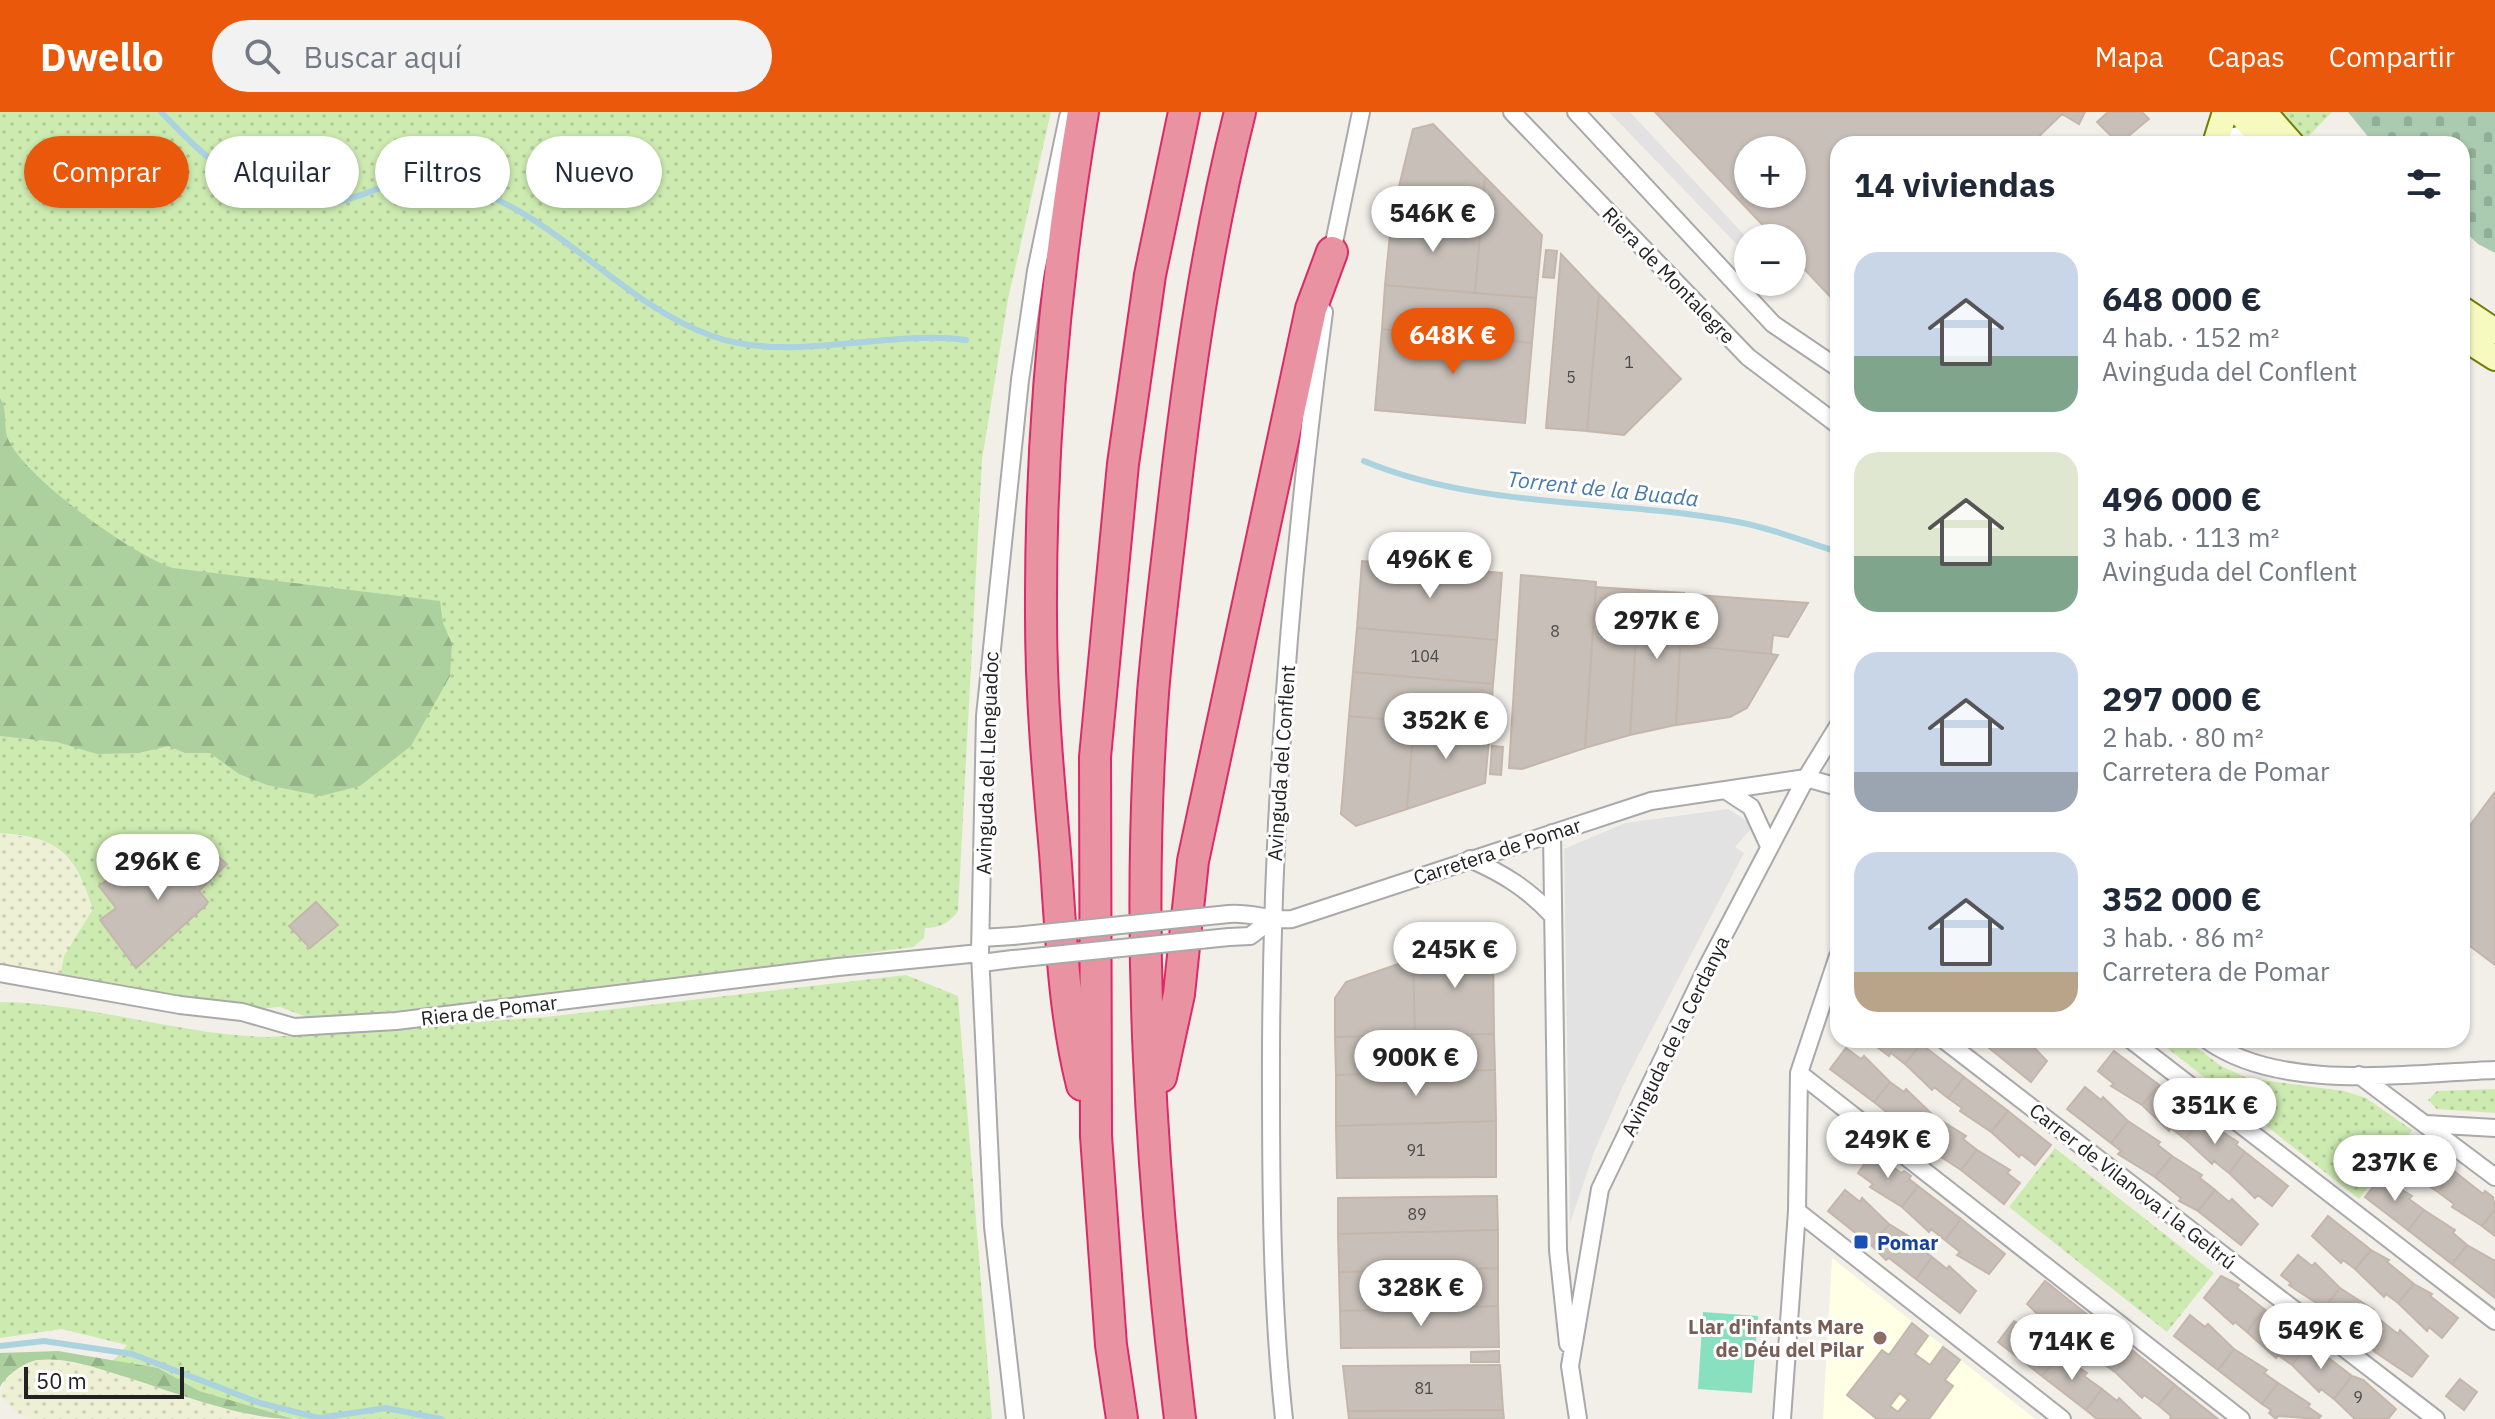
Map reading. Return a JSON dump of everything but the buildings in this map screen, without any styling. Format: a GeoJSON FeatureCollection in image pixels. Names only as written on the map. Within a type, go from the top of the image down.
{"type":"FeatureCollection","features":[{"type":"Feature","properties":{"kind":"highway"},"geometry":{"type":"LineString","coordinates":[[1083,112],[1055,332],[1043,503],[1041,616],[1044,715],[1069,1022],[1096,1136]]}},
{"type":"Feature","properties":{"kind":"highway"},"geometry":{"type":"LineString","coordinates":[[1122,1419],[1111,1345],[1096,1136],[1094,890],[1099,705],[1128,432],[1150,275],[1184,112]]}},
{"type":"Feature","properties":{"kind":"highway"},"geometry":{"type":"LineString","coordinates":[[1180,1419],[1151,1126],[1148,927],[1153,692],[1188,377],[1240,112]]}},
{"type":"Feature","properties":{"kind":"highway"},"geometry":{"type":"LineString","coordinates":[[1151,1126],[1179,994],[1193,861],[1311,309],[1332,252]]}},
{"type":"Feature","properties":{"kind":"street","name":"Avinguda del Llenguadoc"},"geometry":{"type":"LineString","coordinates":[[1015,1419],[993,1226],[981,951],[985,716],[1007,472],[1036,271],[1069,112]]}},
{"type":"Feature","properties":{"kind":"street","name":"Avinguda del Conflent"},"geometry":{"type":"LineString","coordinates":[[1284,1419],[1271,1209],[1270,921],[1299,501],[1332,252],[1361,112]]}},
{"type":"Feature","properties":{"kind":"street","name":"Riera de Montalegre"},"geometry":{"type":"LineString","coordinates":[[1512,112],[1748,357],[1830,419]]}},
{"type":"Feature","properties":{"kind":"street","name":"Riera de Montalegre"},"geometry":{"type":"LineString","coordinates":[[1576,112],[1773,324],[1830,363]]}},
{"type":"Feature","properties":{"kind":"street"},"geometry":{"type":"LineString","coordinates":[[2218,136],[2225,112]]}},
{"type":"Feature","properties":{"kind":"street"},"geometry":{"type":"LineString","coordinates":[[2234,136],[2256,129],[2239,112]]}},
{"type":"Feature","properties":{"kind":"street"},"geometry":{"type":"LineString","coordinates":[[2470,314],[2495,331]]}},
{"type":"Feature","properties":{"kind":"street"},"geometry":{"type":"LineString","coordinates":[[2470,326],[2495,331]]}},
{"type":"Feature","properties":{"kind":"street"},"geometry":{"type":"LineString","coordinates":[[2470,342],[2495,358]]}},
{"type":"Feature","properties":{"kind":"street","name":"Avinguda de la Cerdanya"},"geometry":{"type":"LineString","coordinates":[[1570,1366],[1600,1189],[1707,967],[1769,846],[1830,739]]}},
{"type":"Feature","properties":{"kind":"street","name":"Carretera de Pomar"},"geometry":{"type":"LineString","coordinates":[[981,951],[1013,936],[1250,912],[1270,921],[1292,919],[1651,801],[1806,778],[1830,785]]}},
{"type":"Feature","properties":{"kind":"street"},"geometry":{"type":"LineString","coordinates":[[1725,790],[1751,807],[1769,846]]}},
{"type":"Feature","properties":{"kind":"street","name":"Avinguda de la Cerdanya"},"geometry":{"type":"LineString","coordinates":[[1552,833],[1558,1250],[1578,1419]]}},
{"type":"Feature","properties":{"kind":"street"},"geometry":{"type":"LineString","coordinates":[[1470,859],[1508,876],[1535,895],[1553,916]]}},
{"type":"Feature","properties":{"kind":"street","name":"Carretera de Pomar"},"geometry":{"type":"LineString","coordinates":[[981,951],[1013,959],[1250,936],[1270,921]]}},
{"type":"Feature","properties":{"kind":"street","name":"Riera de Pomar"},"geometry":{"type":"LineString","coordinates":[[0,973],[180,1005],[242,1012],[294,1027],[396,1021],[981,951]]}},
{"type":"Feature","properties":{"kind":"street"},"geometry":{"type":"LineString","coordinates":[[1782,1419],[1797,1211],[1799,1073],[1830,981]]}},
{"type":"Feature","properties":{"kind":"street","name":"Carrer de Vilanova i la Geltrú"},"geometry":{"type":"LineString","coordinates":[[1954,1048],[2436,1419]]}},
{"type":"Feature","properties":{"kind":"street"},"geometry":{"type":"LineString","coordinates":[[2141,1048],[2495,1321]]}},
{"type":"Feature","properties":{"kind":"street"},"geometry":{"type":"LineString","coordinates":[[2218,1048],[2276,1070],[2359,1075],[2495,1070]]}},
{"type":"Feature","properties":{"kind":"street"},"geometry":{"type":"LineString","coordinates":[[1799,1073],[2241,1419]]}},
{"type":"Feature","properties":{"kind":"street"},"geometry":{"type":"LineString","coordinates":[[2359,1075],[2495,1177]]}},
{"type":"Feature","properties":{"kind":"street"},"geometry":{"type":"LineString","coordinates":[[2426,1124],[2495,1128]]}},
{"type":"Feature","properties":{"kind":"street"},"geometry":{"type":"LineString","coordinates":[[1797,1211],[2062,1419]]}},
{"type":"Feature","properties":{"kind":"shaded area"},"geometry":{"type":"Polygon","coordinates":[[[1609,112],[1630,112],[1734,224],[1734,241],[1609,112]]]}},
{"type":"Feature","properties":{"kind":"shaded area"},"geometry":{"type":"Polygon","coordinates":[[[1728,809],[1747,821],[1751,829],[1735,847],[1744,853],[1627,1077],[1594,1152],[1570,1223],[1564,849],[1625,823],[1728,809]]]}},
{"type":"Feature","properties":{"kind":"shaded area"},"geometry":{"type":"Polygon","coordinates":[[[0,833],[48,840],[70,861],[86,886],[93,909],[74,940],[65,981],[0,970],[0,833]]]}},
{"type":"Feature","properties":{"kind":"shaded area","name":"Llar d'infants Mare de Déu del Pilar"},"geometry":{"type":"Polygon","coordinates":[[[1832,1258],[2034,1418],[2034,1419],[1823,1419],[1832,1258]]]}},
{"type":"Feature","properties":{"kind":"shaded area"},"geometry":{"type":"Polygon","coordinates":[[[54,1359],[105,1370],[264,1419],[32,1419],[17,1414],[0,1396],[4,1379],[34,1360],[54,1359]]]}},
{"type":"Feature","properties":{"kind":"green space"},"geometry":{"type":"Polygon","coordinates":[[[0,112],[1051,112],[1008,299],[982,460],[958,911],[944,924],[925,928],[924,938],[913,947],[553,995],[312,1019],[280,1007],[256,1009],[65,981],[61,973],[64,956],[93,909],[79,874],[71,861],[51,844],[0,833],[0,112]]]}},
{"type":"Feature","properties":{"kind":"green space"},"geometry":{"type":"Polygon","coordinates":[[[2272,112],[2332,112],[2309,136],[2294,136],[2272,112]]]}},
{"type":"Feature","properties":{"kind":"green space"},"geometry":{"type":"Polygon","coordinates":[[[2348,112],[2495,112],[2495,253],[2470,236],[2470,136],[2368,136],[2348,112]]]}},
{"type":"Feature","properties":{"kind":"green space"},"geometry":{"type":"Polygon","coordinates":[[[0,398],[8,439],[35,474],[82,514],[155,561],[173,568],[440,601],[443,623],[452,644],[450,676],[411,746],[360,786],[321,796],[267,785],[239,774],[210,753],[185,753],[168,746],[139,753],[97,754],[57,742],[0,736],[0,398]]]}},
{"type":"Feature","properties":{"kind":"green space"},"geometry":{"type":"Polygon","coordinates":[[[906,975],[958,996],[992,1419],[297,1419],[105,1370],[127,1345],[62,1329],[0,1338],[0,1002],[68,1008],[201,1031],[269,1037],[546,1017],[906,975]]]}},
{"type":"Feature","properties":{"kind":"green space"},"geometry":{"type":"Polygon","coordinates":[[[2167,1048],[2197,1048],[2221,1066],[2247,1078],[2344,1091],[2366,1098],[2412,1130],[2359,1199],[2167,1048]]]}},
{"type":"Feature","properties":{"kind":"green space"},"geometry":{"type":"Polygon","coordinates":[[[2495,1089],[2495,1113],[2437,1109],[2428,1100],[2437,1091],[2495,1089]]]}},
{"type":"Feature","properties":{"kind":"green space"},"geometry":{"type":"Polygon","coordinates":[[[2055,1148],[2214,1273],[2167,1332],[2009,1207],[2055,1148]]]}},
{"type":"Feature","properties":{"kind":"green space"},"geometry":{"type":"Polygon","coordinates":[[[1703,1312],[1758,1316],[1752,1393],[1698,1389],[1703,1312]]]}},
{"type":"Feature","properties":{"kind":"green space"},"geometry":{"type":"Polygon","coordinates":[[[58,1351],[158,1368],[199,1391],[294,1419],[227,1409],[97,1368],[57,1360],[28,1363],[11,1374],[0,1387],[0,1353],[58,1351]]]}},
{"type":"Feature","properties":{"kind":"waterway","name":"Torrent de la Buada"},"geometry":{"type":"LineString","coordinates":[[161,112],[198,149],[241,182],[289,202],[315,205],[342,201],[421,177],[439,178],[499,200],[560,238],[648,303],[712,336],[742,344],[773,347],[903,339],[966,340]]}},
{"type":"Feature","properties":{"kind":"waterway","name":"Torrent de la Buada"},"geometry":{"type":"LineString","coordinates":[[1364,461],[1454,488],[1501,496],[1691,514],[1776,531],[1830,549]]}},
{"type":"Feature","properties":{"kind":"waterway","name":"Riera de Pomar"},"geometry":{"type":"LineString","coordinates":[[0,1346],[44,1341],[132,1354],[260,1403],[319,1418],[386,1408],[441,1419]]}},
{"type":"Feature","properties":{"kind":"place","name":"Pomar"},"geometry":{"type":"Point","coordinates":[1861,1242]}},
{"type":"Feature","properties":{"kind":"place","name":"Llar d'infants Mare de Déu del Pilar"},"geometry":{"type":"Point","coordinates":[1880,1338]}}]}
